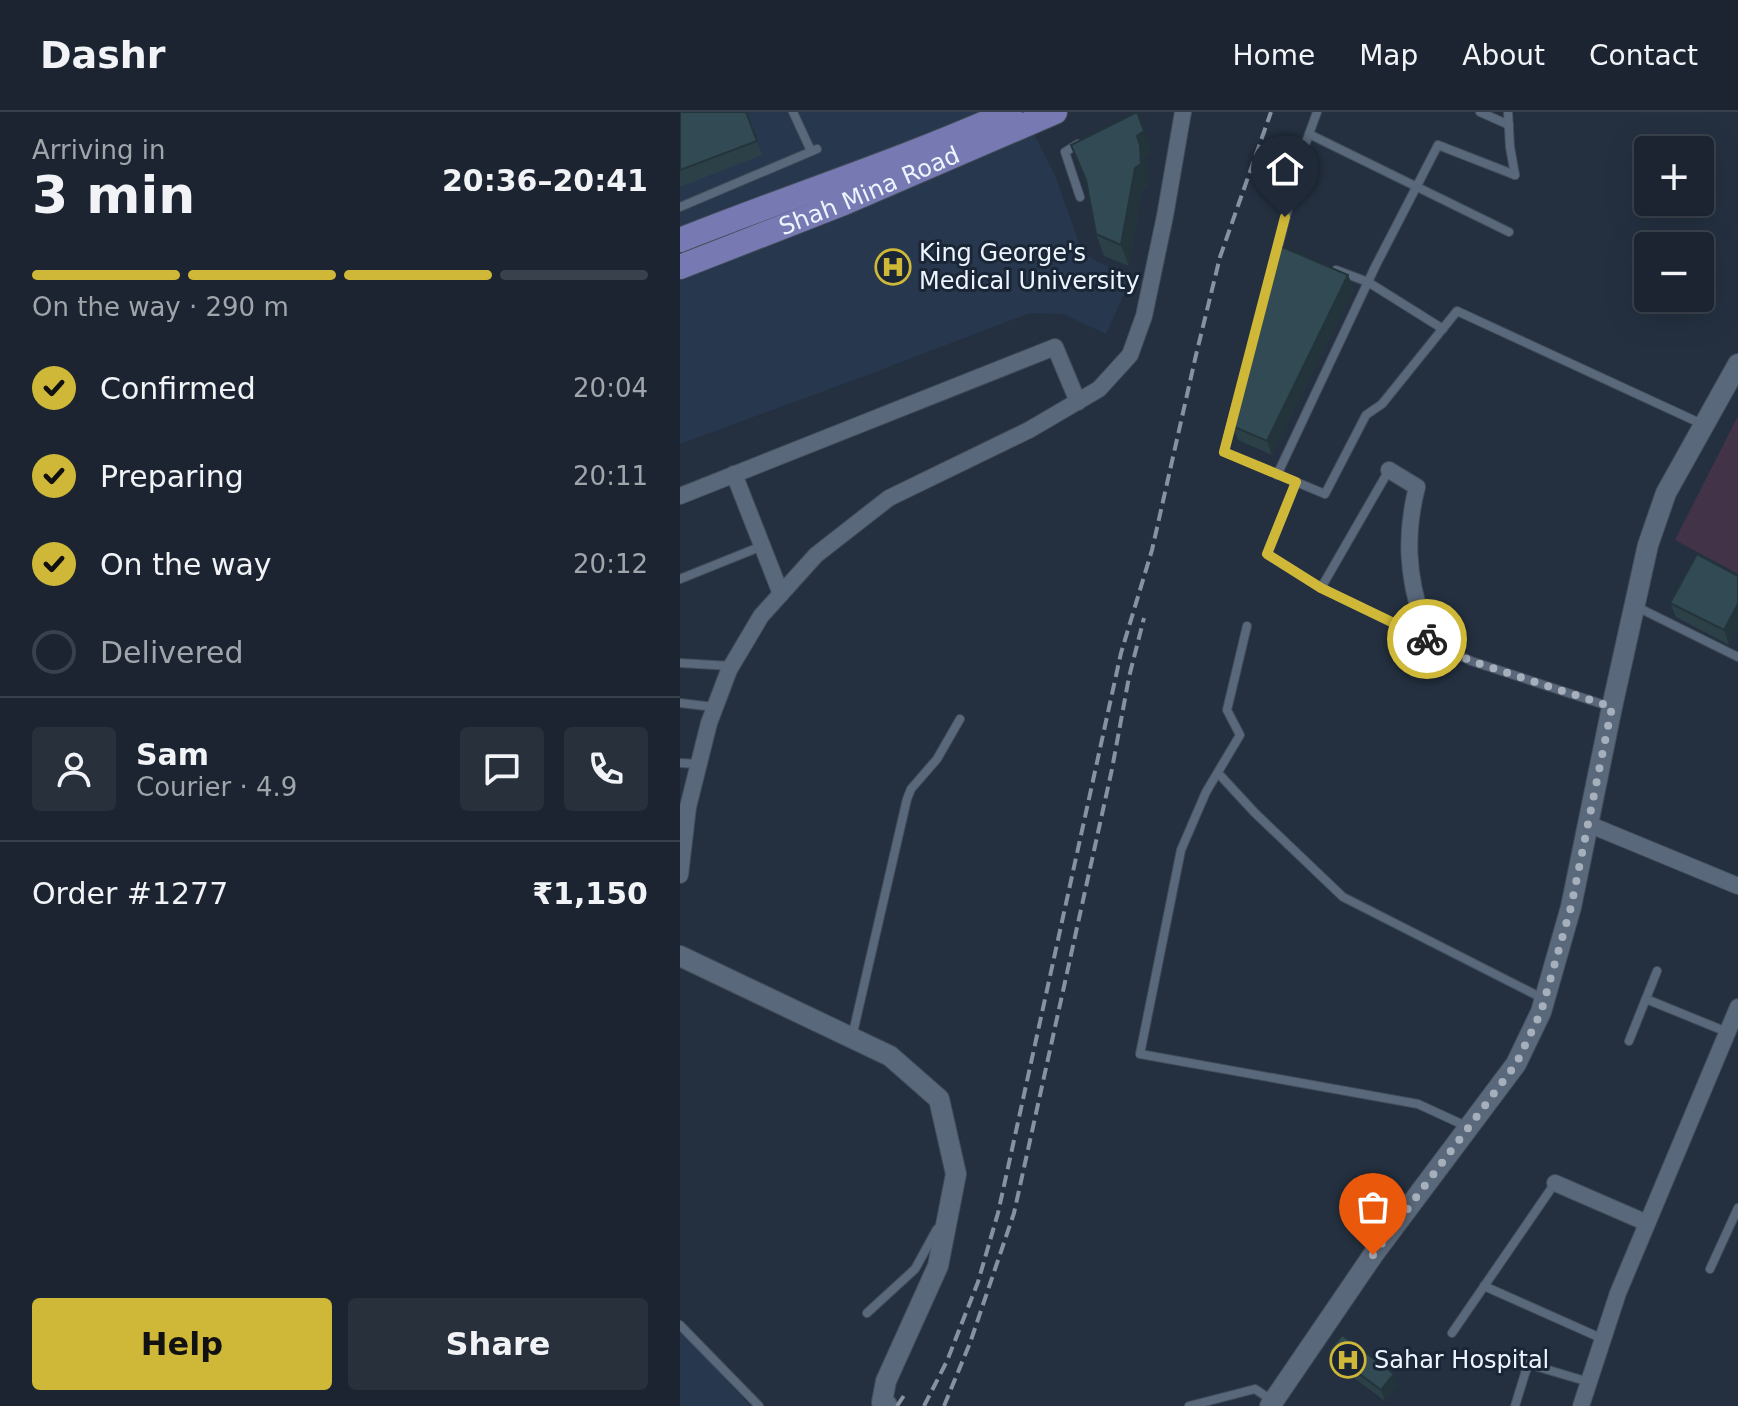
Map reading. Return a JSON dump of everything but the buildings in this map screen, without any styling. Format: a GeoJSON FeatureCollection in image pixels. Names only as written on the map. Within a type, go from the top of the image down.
{"type":"FeatureCollection","features":[{"type":"Feature","properties":{"kind":"main road","name":"Shah Mina Road"},"geometry":{"type":"LineString","coordinates":[[680,240],[997,120],[1055,112]]}},
{"type":"Feature","properties":{"kind":"main road","name":"Shah Mina Road"},"geometry":{"type":"LineString","coordinates":[[680,267],[844,203],[997,120]]}},
{"type":"Feature","properties":{"kind":"main road"},"geometry":{"type":"LineString","coordinates":[[755,210],[765,233]]}},
{"type":"Feature","properties":{"kind":"street"},"geometry":{"type":"LineString","coordinates":[[680,875],[688,807],[715,707],[732,666],[761,616],[816,555],[889,498],[1029,430],[1078,402],[1099,389],[1130,355],[1144,316],[1183,112]]}},
{"type":"Feature","properties":{"kind":"street"},"geometry":{"type":"LineString","coordinates":[[680,496],[1055,347],[1078,402]]}},
{"type":"Feature","properties":{"kind":"street"},"geometry":{"type":"LineString","coordinates":[[1272,1403],[1373,1255],[1516,1064],[1541,1012],[1571,907],[1648,545],[1666,493],[1738,364]]}},
{"type":"Feature","properties":{"kind":"street"},"geometry":{"type":"LineString","coordinates":[[1389,470],[1417,487],[1408,560],[1414,597],[1423,622],[1416,633]]}},
{"type":"Feature","properties":{"kind":"street"},"geometry":{"type":"LineString","coordinates":[[734,474],[781,594]]}},
{"type":"Feature","properties":{"kind":"street"},"geometry":{"type":"LineString","coordinates":[[1588,824],[1738,886]]}},
{"type":"Feature","properties":{"kind":"street"},"geometry":{"type":"LineString","coordinates":[[680,956],[890,1056],[939,1099],[956,1174],[938,1266],[886,1381],[882,1404]]}},
{"type":"Feature","properties":{"kind":"street"},"geometry":{"type":"LineString","coordinates":[[1581,1406],[1618,1293],[1734,1021]]}},
{"type":"Feature","properties":{"kind":"street"},"geometry":{"type":"LineString","coordinates":[[1555,1183],[1647,1223]]}},
{"type":"Feature","properties":{"kind":"lane"},"geometry":{"type":"LineString","coordinates":[[680,207],[814,150],[793,112]]}},
{"type":"Feature","properties":{"kind":"lane"},"geometry":{"type":"LineString","coordinates":[[1317,112],[1304,148],[1224,452],[1325,494],[1366,415],[1382,404],[1457,311],[1704,425]]}},
{"type":"Feature","properties":{"kind":"lane"},"geometry":{"type":"LineString","coordinates":[[1480,112],[1509,125]]}},
{"type":"Feature","properties":{"kind":"lane"},"geometry":{"type":"LineString","coordinates":[[1277,475],[1368,282],[1438,145],[1515,175],[1508,112]]}},
{"type":"Feature","properties":{"kind":"lane"},"geometry":{"type":"LineString","coordinates":[[1309,134],[1509,232]]}},
{"type":"Feature","properties":{"kind":"lane"},"geometry":{"type":"LineString","coordinates":[[1080,197],[1065,152],[1083,141]]}},
{"type":"Feature","properties":{"kind":"lane"},"geometry":{"type":"LineString","coordinates":[[1278,247],[1291,252]]}},
{"type":"Feature","properties":{"kind":"lane"},"geometry":{"type":"LineString","coordinates":[[1329,267],[1368,282],[1443,329]]}},
{"type":"Feature","properties":{"kind":"lane"},"geometry":{"type":"LineString","coordinates":[[1321,588],[1389,470]]}},
{"type":"Feature","properties":{"kind":"lane"},"geometry":{"type":"LineString","coordinates":[[1296,482],[1267,554],[1321,588],[1471,661],[1612,707]]}},
{"type":"Feature","properties":{"kind":"lane"},"geometry":{"type":"LineString","coordinates":[[680,579],[762,546]]}},
{"type":"Feature","properties":{"kind":"lane"},"geometry":{"type":"LineString","coordinates":[[1634,606],[1738,657]]}},
{"type":"Feature","properties":{"kind":"lane"},"geometry":{"type":"LineString","coordinates":[[1247,626],[1227,710],[1240,735],[1206,792],[1181,850],[1140,1054],[1418,1104],[1469,1127]]}},
{"type":"Feature","properties":{"kind":"lane"},"geometry":{"type":"LineString","coordinates":[[680,663],[732,666]]}},
{"type":"Feature","properties":{"kind":"lane"},"geometry":{"type":"LineString","coordinates":[[680,703],[715,707]]}},
{"type":"Feature","properties":{"kind":"lane"},"geometry":{"type":"LineString","coordinates":[[852,1037],[907,799],[911,789],[937,759],[960,719]]}},
{"type":"Feature","properties":{"kind":"lane"},"geometry":{"type":"LineString","coordinates":[[680,763],[699,764]]}},
{"type":"Feature","properties":{"kind":"lane"},"geometry":{"type":"LineString","coordinates":[[1218,773],[1343,897],[1545,999]]}},
{"type":"Feature","properties":{"kind":"lane"},"geometry":{"type":"LineString","coordinates":[[1629,1041],[1657,971]]}},
{"type":"Feature","properties":{"kind":"lane"},"geometry":{"type":"LineString","coordinates":[[1646,999],[1734,1021]]}},
{"type":"Feature","properties":{"kind":"lane"},"geometry":{"type":"LineString","coordinates":[[1452,1333],[1555,1183]]}},
{"type":"Feature","properties":{"kind":"lane"},"geometry":{"type":"LineString","coordinates":[[867,1313],[915,1269],[949,1207]]}},
{"type":"Feature","properties":{"kind":"lane"},"geometry":{"type":"LineString","coordinates":[[1710,1269],[1738,1208]]}},
{"type":"Feature","properties":{"kind":"lane"},"geometry":{"type":"LineString","coordinates":[[1484,1286],[1603,1339]]}},
{"type":"Feature","properties":{"kind":"lane"},"geometry":{"type":"LineString","coordinates":[[680,1325],[759,1406]]}},
{"type":"Feature","properties":{"kind":"lane"},"geometry":{"type":"LineString","coordinates":[[1515,1406],[1528,1364],[1589,1382]]}},
{"type":"Feature","properties":{"kind":"lane"},"geometry":{"type":"LineString","coordinates":[[1189,1406],[1255,1389],[1272,1403]]}},
{"type":"Feature","properties":{"kind":"shaded area","name":"King George's Medical University"},"geometry":{"type":"Polygon","coordinates":[[[680,112],[1014,112],[1036,138],[1054,173],[1083,254],[1131,279],[1106,334],[1063,314],[1030,313],[680,444],[680,112]]]}},
{"type":"Feature","properties":{"kind":"shaded area"},"geometry":{"type":"Polygon","coordinates":[[[1738,416],[1738,574],[1675,540],[1738,416]]]}},
{"type":"Feature","properties":{"kind":"shaded area"},"geometry":{"type":"Polygon","coordinates":[[[680,1328],[729,1383],[750,1406],[680,1406],[680,1328]]]}},
{"type":"Feature","properties":{"kind":"railway"},"geometry":{"type":"LineString","coordinates":[[924,1406],[947,1361],[978,1282],[998,1213],[1121,653],[1152,550],[1220,257],[1271,112]]}},
{"type":"Feature","properties":{"kind":"railway"},"geometry":{"type":"LineString","coordinates":[[944,1406],[970,1343],[1014,1213],[1144,618]]}},
{"type":"Feature","properties":{"kind":"railway"},"geometry":{"type":"LineString","coordinates":[[897,1406],[905,1394]]}},
{"type":"Feature","properties":{"kind":"way so far"},"geometry":{"type":"LineString","coordinates":[[1373,1255],[1516,1064],[1541,1012],[1571,907],[1612,707],[1471,661],[1427,639]]}},
{"type":"Feature","properties":{"kind":"place","name":"King George's Medical University"},"geometry":{"type":"Point","coordinates":[893,267]}},
{"type":"Feature","properties":{"kind":"place","name":"Sahar Hospital"},"geometry":{"type":"Point","coordinates":[1348,1360]}},
{"type":"Feature","properties":{"kind":"route"},"geometry":{"type":"LineString","coordinates":[[1285,217],[1224,452],[1296,482],[1267,554],[1321,588],[1427,639]]}}]}
